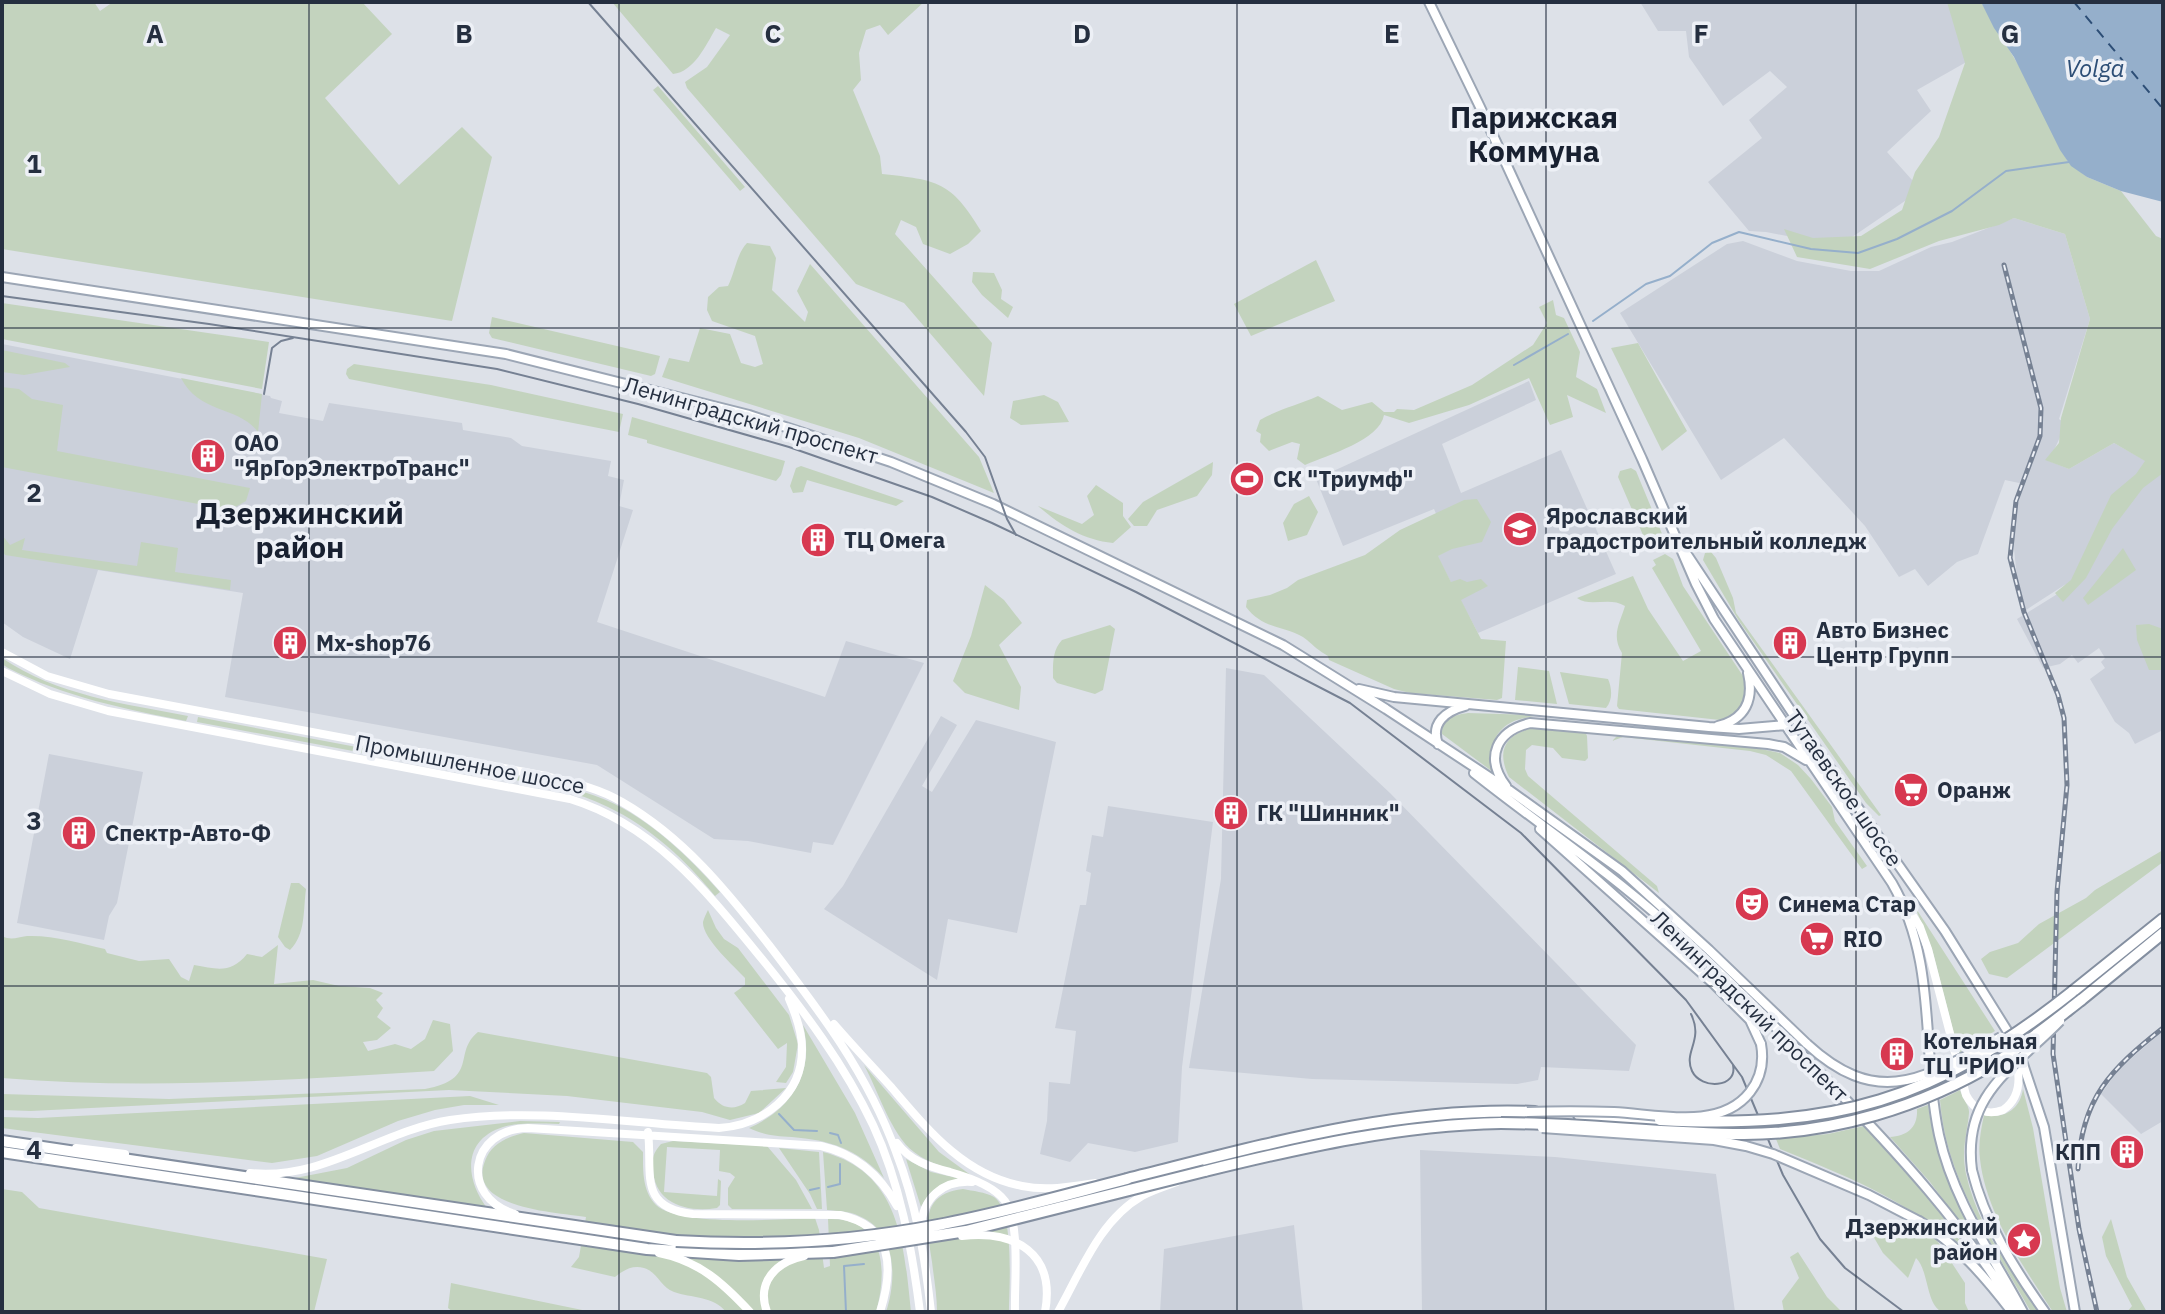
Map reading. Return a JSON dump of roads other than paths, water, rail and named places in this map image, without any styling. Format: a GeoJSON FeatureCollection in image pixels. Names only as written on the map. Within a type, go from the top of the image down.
{"type":"FeatureCollection","features":[{"type":"Feature","properties":{"kind":"highway"},"geometry":{"type":"LineString","coordinates":[[4,1145],[570,1232],[708,1242],[841,1239],[940,1225],[1351,1127],[1455,1114],[1527,1112],[1723,1122],[1771,1122],[1825,1115],[1894,1097],[1951,1073],[1993,1050],[2044,1014],[2163,919]]}},
{"type":"Feature","properties":{"kind":"highway"},"geometry":{"type":"LineString","coordinates":[[570,1232],[619,1245],[739,1255],[833,1252],[920,1242],[1205,1171],[1374,1134],[1501,1123],[1747,1134],[1837,1125],[1899,1108],[1956,1084],[2008,1054],[2163,933]]}},
{"type":"Feature","properties":{"kind":"main road","name":"Тутаевское шоссе"},"geometry":{"type":"LineString","coordinates":[[1429,2],[1714,619],[1894,886],[1922,967],[1932,1088],[1950,1173],[2017,1312]]}},
{"type":"Feature","properties":{"kind":"main road","name":"Ленинградский проспект"},"geometry":{"type":"LineString","coordinates":[[2,277],[476,348],[749,415],[891,462],[1003,509],[1218,612],[1283,645],[1350,686],[1509,790],[1622,871],[1821,1058],[1848,1074],[1876,1082],[1901,1082],[1926,1076],[2044,1014]]}},
{"type":"Feature","properties":{"kind":"main road","name":"Тутаевское шоссе"},"geometry":{"type":"LineString","coordinates":[[1688,559],[1945,931],[2009,1032],[2021,1056],[2044,1127],[2075,1312]]}},
{"type":"Feature","properties":{"kind":"main road","name":"Промышленное шоссе"},"geometry":{"type":"LineString","coordinates":[[2,652],[47,676],[109,694],[541,775],[605,793],[640,813],[698,860],[731,897],[816,1005],[849,1056],[884,1122],[906,1180],[931,1312]]}},
{"type":"Feature","properties":{"kind":"main road"},"geometry":{"type":"LineString","coordinates":[[1709,727],[1734,720],[1744,712],[1751,698],[1747,668]]}},
{"type":"Feature","properties":{"kind":"main road","name":"Промышленное шоссе"},"geometry":{"type":"LineString","coordinates":[[2,671],[50,694],[108,711],[535,791],[600,809],[646,836],[692,876],[831,1049],[874,1126],[893,1175],[906,1227],[920,1312]]}},
{"type":"Feature","properties":{"kind":"main road"},"geometry":{"type":"LineString","coordinates":[[1350,686],[1394,697],[1709,727],[1739,729],[1785,725],[1811,741]]}},
{"type":"Feature","properties":{"kind":"main road"},"geometry":{"type":"LineString","coordinates":[[1439,745],[1436,732],[1441,718],[1448,712],[1473,704]]}},
{"type":"Feature","properties":{"kind":"main road"},"geometry":{"type":"LineString","coordinates":[[1542,722],[1543,710]]}},
{"type":"Feature","properties":{"kind":"main road"},"geometry":{"type":"LineString","coordinates":[[1604,727],[1606,716]]}},
{"type":"Feature","properties":{"kind":"main road"},"geometry":{"type":"LineString","coordinates":[[1509,790],[1497,771],[1496,747],[1509,730],[1542,722],[1768,744],[1784,747],[1810,762]]}},
{"type":"Feature","properties":{"kind":"main road","name":"Ленинградский проспект"},"geometry":{"type":"LineString","coordinates":[[1439,745],[1665,922],[1770,1020],[1869,1122],[1924,1185],[2001,1285],[2017,1312]]}},
{"type":"Feature","properties":{"kind":"main road"},"geometry":{"type":"LineString","coordinates":[[1516,807],[1750,1020],[1761,1044],[1762,1064],[1753,1088],[1738,1104],[1718,1114],[1527,1112]]}},
{"type":"Feature","properties":{"kind":"main road"},"geometry":{"type":"LineString","coordinates":[[1894,886],[1924,938],[1966,1095],[1983,1112],[2003,1110],[2010,1106],[2017,1094],[2018,1076],[2009,1032]]}},
{"type":"Feature","properties":{"kind":"main road"},"geometry":{"type":"LineString","coordinates":[[4,1145],[89,1149],[271,1174],[324,1165],[404,1132],[453,1120],[528,1116],[719,1128],[739,1125],[763,1116],[783,1100],[796,1079],[802,1046],[799,1026],[784,987]]}},
{"type":"Feature","properties":{"kind":"main road"},"geometry":{"type":"LineString","coordinates":[[2045,1312],[1992,1224],[1978,1191],[1972,1170],[1972,1128],[1978,1109],[1997,1080],[2081,1000]]}},
{"type":"Feature","properties":{"kind":"main road"},"geometry":{"type":"LineString","coordinates":[[816,1005],[913,1113],[969,1165],[1009,1183],[1035,1188],[1127,1179]]}},
{"type":"Feature","properties":{"kind":"main road"},"geometry":{"type":"LineString","coordinates":[[632,1122],[645,1128],[649,1137]]}},
{"type":"Feature","properties":{"kind":"main road"},"geometry":{"type":"LineString","coordinates":[[884,1122],[899,1147],[916,1160],[980,1184],[1001,1197],[1010,1210],[1015,1312]]}},
{"type":"Feature","properties":{"kind":"main road"},"geometry":{"type":"LineString","coordinates":[[1501,1123],[1714,1140],[1773,1154],[1842,1183],[1919,1221],[1944,1238],[2017,1312]]}},
{"type":"Feature","properties":{"kind":"main road"},"geometry":{"type":"LineString","coordinates":[[666,1125],[653,1128],[649,1137],[649,1179],[654,1194],[664,1205],[693,1214],[830,1214],[867,1224],[882,1242],[886,1258],[886,1287],[880,1312]]}},
{"type":"Feature","properties":{"kind":"main road"},"geometry":{"type":"LineString","coordinates":[[570,1232],[509,1212],[494,1204],[485,1193],[479,1179],[478,1165],[483,1149],[494,1137],[519,1128],[808,1144],[838,1150],[878,1177],[906,1227]]}},
{"type":"Feature","properties":{"kind":"main road"},"geometry":{"type":"LineString","coordinates":[[631,1136],[642,1143],[649,1153]]}},
{"type":"Feature","properties":{"kind":"main road"},"geometry":{"type":"LineString","coordinates":[[649,1153],[652,1145],[667,1138]]}},
{"type":"Feature","properties":{"kind":"main road"},"geometry":{"type":"LineString","coordinates":[[1058,1312],[1103,1234],[1124,1209],[1144,1195],[1205,1171]]}},
{"type":"Feature","properties":{"kind":"main road"},"geometry":{"type":"LineString","coordinates":[[980,1184],[951,1183],[936,1192],[923,1213],[920,1242],[985,1234],[1012,1239],[1028,1250],[1042,1270],[1047,1291],[1045,1312]]}},
{"type":"Feature","properties":{"kind":"main road"},"geometry":{"type":"LineString","coordinates":[[619,1245],[689,1262],[712,1275],[750,1312]]}},
{"type":"Feature","properties":{"kind":"main road"},"geometry":{"type":"LineString","coordinates":[[767,1312],[764,1289],[776,1269],[795,1258],[833,1252]]}},
{"type":"Feature","properties":{"kind":"water","name":"Volga"},"geometry":{"type":"Polygon","coordinates":[[[1981,2],[2163,2],[2163,202],[2121,191],[2087,177],[2071,166],[2014,57],[1981,2]]]}},
{"type":"Feature","properties":{"kind":"waterway"},"geometry":{"type":"LineString","coordinates":[[1593,321],[1646,284],[1670,276],[1712,243],[1739,232],[1811,249],[1858,253],[1897,239],[1952,211],[2006,171],[2069,162]]}},
{"type":"Feature","properties":{"kind":"waterway"},"geometry":{"type":"LineString","coordinates":[[1514,365],[1568,334]]}},
{"type":"Feature","properties":{"kind":"waterway"},"geometry":{"type":"LineString","coordinates":[[779,1114],[794,1130],[817,1131]]}},
{"type":"Feature","properties":{"kind":"waterway"},"geometry":{"type":"LineString","coordinates":[[830,1133],[838,1135],[841,1143]]}},
{"type":"Feature","properties":{"kind":"waterway"},"geometry":{"type":"LineString","coordinates":[[828,1187],[840,1184],[840,1164]]}},
{"type":"Feature","properties":{"kind":"waterway"},"geometry":{"type":"LineString","coordinates":[[810,1190],[819,1188]]}},
{"type":"Feature","properties":{"kind":"waterway"},"geometry":{"type":"LineString","coordinates":[[846,1312],[844,1266],[864,1264]]}},
{"type":"Feature","properties":{"kind":"tram line"},"geometry":{"type":"LineString","coordinates":[[588,2],[966,432],[985,457],[1007,519],[1016,535]]}},
{"type":"Feature","properties":{"kind":"tram line"},"geometry":{"type":"LineString","coordinates":[[2,296],[209,324],[497,369],[638,404],[789,447],[932,497],[992,523],[1136,592],[1350,703],[1521,833],[1686,1000],[1742,1077],[1783,1175],[1820,1239],[1845,1268],[1904,1312]]}},
{"type":"Feature","properties":{"kind":"tram line"},"geometry":{"type":"LineString","coordinates":[[264,394],[272,348],[281,341],[293,338]]}},
{"type":"Feature","properties":{"kind":"tram line"},"geometry":{"type":"LineString","coordinates":[[1691,1014],[1695,1031],[1690,1057],[1692,1071],[1703,1081],[1718,1084],[1730,1078],[1733,1065]]}},
{"type":"Feature","properties":{"kind":"railway"},"geometry":{"type":"LineString","coordinates":[[2004,265],[2041,408],[2040,436],[2016,501],[2010,558],[2024,612],[2058,695],[2064,718],[2067,785],[2057,892],[2053,1054],[2079,1229],[2097,1312]]}},
{"type":"Feature","properties":{"kind":"railway"},"geometry":{"type":"LineString","coordinates":[[2078,1169],[2085,1123],[2102,1087],[2128,1057],[2163,1028]]}},
{"type":"Feature","properties":{"kind":"place","name":"ОАО \"ЯрГорЭлектроТранс\""},"geometry":{"type":"Point","coordinates":[208,456]}},
{"type":"Feature","properties":{"kind":"place","name":"СК \"Триумф\""},"geometry":{"type":"Point","coordinates":[1247,479]}},
{"type":"Feature","properties":{"kind":"place","name":"Ярославский градостроительный колледж"},"geometry":{"type":"Point","coordinates":[1520,529]}},
{"type":"Feature","properties":{"kind":"place","name":"ТЦ Омега"},"geometry":{"type":"Point","coordinates":[818,540]}},
{"type":"Feature","properties":{"kind":"place","name":"Mx-shop76"},"geometry":{"type":"Point","coordinates":[290,643]}},
{"type":"Feature","properties":{"kind":"place","name":"Авто Бизнес Центр Групп"},"geometry":{"type":"Point","coordinates":[1790,643]}},
{"type":"Feature","properties":{"kind":"place","name":"Оранж"},"geometry":{"type":"Point","coordinates":[1911,790]}},
{"type":"Feature","properties":{"kind":"place","name":"ГК \"Шинник\""},"geometry":{"type":"Point","coordinates":[1231,813]}},
{"type":"Feature","properties":{"kind":"place","name":"Спектр-Авто-Ф"},"geometry":{"type":"Point","coordinates":[79,833]}},
{"type":"Feature","properties":{"kind":"place","name":"Синема Стар"},"geometry":{"type":"Point","coordinates":[1752,904]}},
{"type":"Feature","properties":{"kind":"place","name":"RIO"},"geometry":{"type":"Point","coordinates":[1817,939]}},
{"type":"Feature","properties":{"kind":"place","name":"Котельная ТЦ \"РИО\""},"geometry":{"type":"Point","coordinates":[1897,1054]}},
{"type":"Feature","properties":{"kind":"place","name":"КПП"},"geometry":{"type":"Point","coordinates":[2127,1152]}},
{"type":"Feature","properties":{"kind":"place","name":"Дзержинский район"},"geometry":{"type":"Point","coordinates":[2024,1240]}},
{"type":"Feature","properties":{"kind":"district","name":"Парижская Коммуна"},"geometry":{"type":"Point","coordinates":[1534,135]}},
{"type":"Feature","properties":{"kind":"district","name":"Дзержинский район"},"geometry":{"type":"Point","coordinates":[300,531]}}]}
